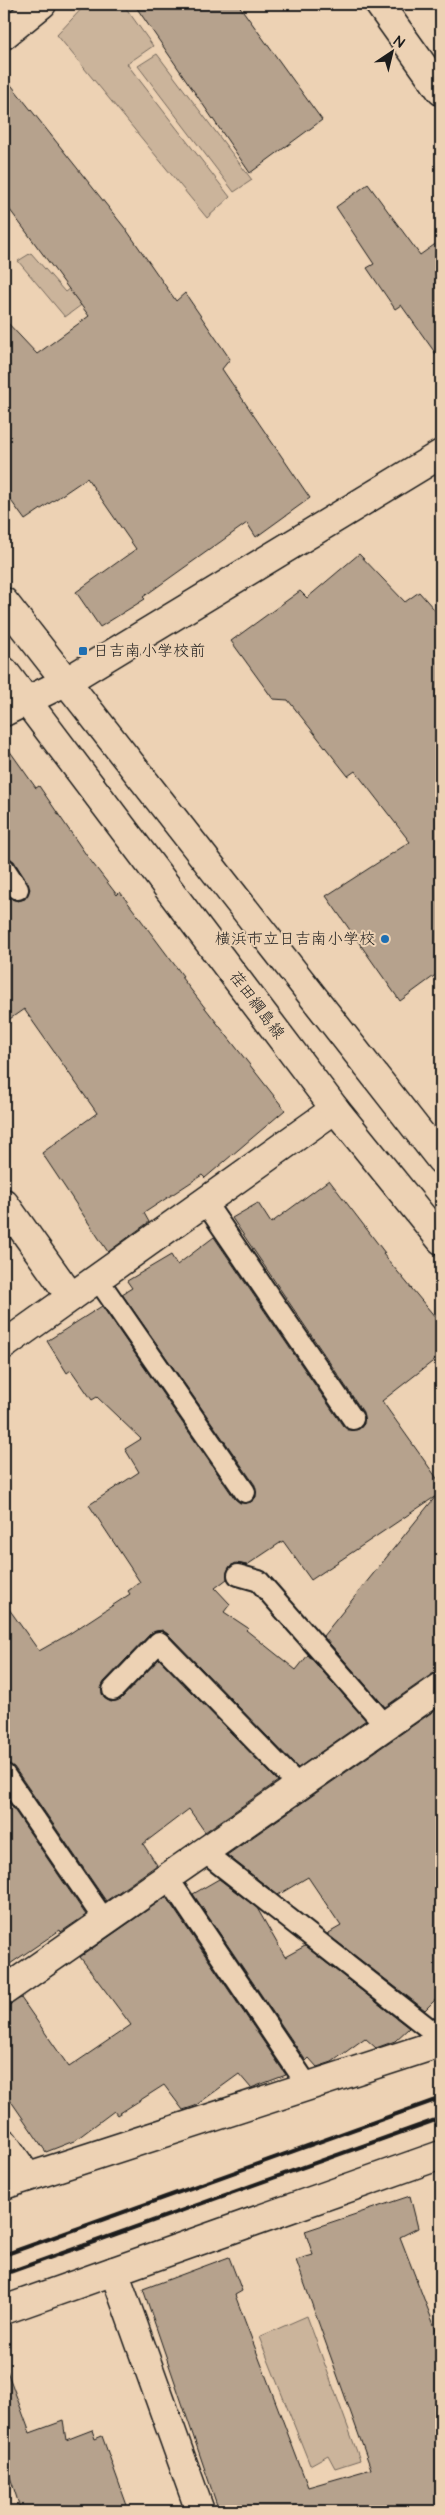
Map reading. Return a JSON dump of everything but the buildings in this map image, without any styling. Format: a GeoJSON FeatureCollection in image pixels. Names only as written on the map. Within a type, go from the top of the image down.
{"type":"FeatureCollection","features":[{"type":"Feature","properties":{"kind":"street"},"geometry":{"type":"LineString","coordinates":[[4,35],[42,4]]}},
{"type":"Feature","properties":{"kind":"street"},"geometry":{"type":"LineString","coordinates":[[379,4],[439,82]]}},
{"type":"Feature","properties":{"kind":"street"},"geometry":{"type":"LineString","coordinates":[[15,706],[67,681],[441,454]]}},
{"type":"Feature","properties":{"kind":"street"},"geometry":{"type":"LineString","coordinates":[[4,602],[441,1160]]}},
{"type":"Feature","properties":{"kind":"street","name":"荏田綱島線"},"geometry":{"type":"LineString","coordinates":[[4,671],[15,706],[441,1240]]}},
{"type":"Feature","properties":{"kind":"street"},"geometry":{"type":"LineString","coordinates":[[4,1345],[335,1109]]}},
{"type":"Feature","properties":{"kind":"street"},"geometry":{"type":"LineString","coordinates":[[4,1203],[71,1297]]}},
{"type":"Feature","properties":{"kind":"street"},"geometry":{"type":"LineString","coordinates":[[4,1991],[300,1787],[441,1687]]}},
{"type":"Feature","properties":{"kind":"street"},"geometry":{"type":"LineString","coordinates":[[4,2143],[15,2181],[441,2043]]}},
{"type":"Feature","properties":{"kind":"street"},"geometry":{"type":"LineString","coordinates":[[4,2310],[441,2155]]}},
{"type":"Feature","properties":{"kind":"street"},"geometry":{"type":"LineString","coordinates":[[114,2271],[200,2511]]}},
{"type":"Feature","properties":{"kind":"lane"},"geometry":{"type":"LineString","coordinates":[[4,868],[18,888]]}},
{"type":"Feature","properties":{"kind":"lane"},"geometry":{"type":"LineString","coordinates":[[206,1202],[353,1419]]}},
{"type":"Feature","properties":{"kind":"lane"},"geometry":{"type":"LineString","coordinates":[[97,1278],[245,1492]]}},
{"type":"Feature","properties":{"kind":"lane"},"geometry":{"type":"LineString","coordinates":[[238,1575],[259,1581],[387,1726]]}},
{"type":"Feature","properties":{"kind":"lane"},"geometry":{"type":"LineString","coordinates":[[113,1690],[159,1642],[300,1787]]}},
{"type":"Feature","properties":{"kind":"lane"},"geometry":{"type":"LineString","coordinates":[[4,1774],[105,1921]]}},
{"type":"Feature","properties":{"kind":"lane"},"geometry":{"type":"LineString","coordinates":[[204,1852],[441,2038]]}},
{"type":"Feature","properties":{"kind":"lane"},"geometry":{"type":"LineString","coordinates":[[168,1878],[308,2086]]}},
{"type":"Feature","properties":{"kind":"shaded area"},"geometry":{"type":"Polygon","coordinates":[[[86,4],[123,4],[153,46],[127,64],[230,197],[207,218],[57,35],[86,4]]]}},
{"type":"Feature","properties":{"kind":"shaded area"},"geometry":{"type":"Polygon","coordinates":[[[157,54],[252,180],[234,192],[138,66],[157,54]]]}},
{"type":"Feature","properties":{"kind":"shaded area"},"geometry":{"type":"Polygon","coordinates":[[[130,241],[145,258],[65,317],[18,261],[31,253],[65,292],[130,241]]]}},
{"type":"Feature","properties":{"kind":"shaded area"},"geometry":{"type":"Polygon","coordinates":[[[307,2316],[360,2460],[335,2468],[328,2455],[310,2465],[259,2337],[307,2316]]]}},
{"type":"Feature","properties":{"kind":"railway"},"geometry":{"type":"LineString","coordinates":[[4,2255],[441,2098]]}},
{"type":"Feature","properties":{"kind":"railway"},"geometry":{"type":"LineString","coordinates":[[4,2274],[441,2118]]}},
{"type":"Feature","properties":{"kind":"place","name":"日吉南小学校前"},"geometry":{"type":"Point","coordinates":[83,651]}},
{"type":"Feature","properties":{"kind":"place","name":"横浜市立日吉南小学校"},"geometry":{"type":"Point","coordinates":[385,939]}}]}
